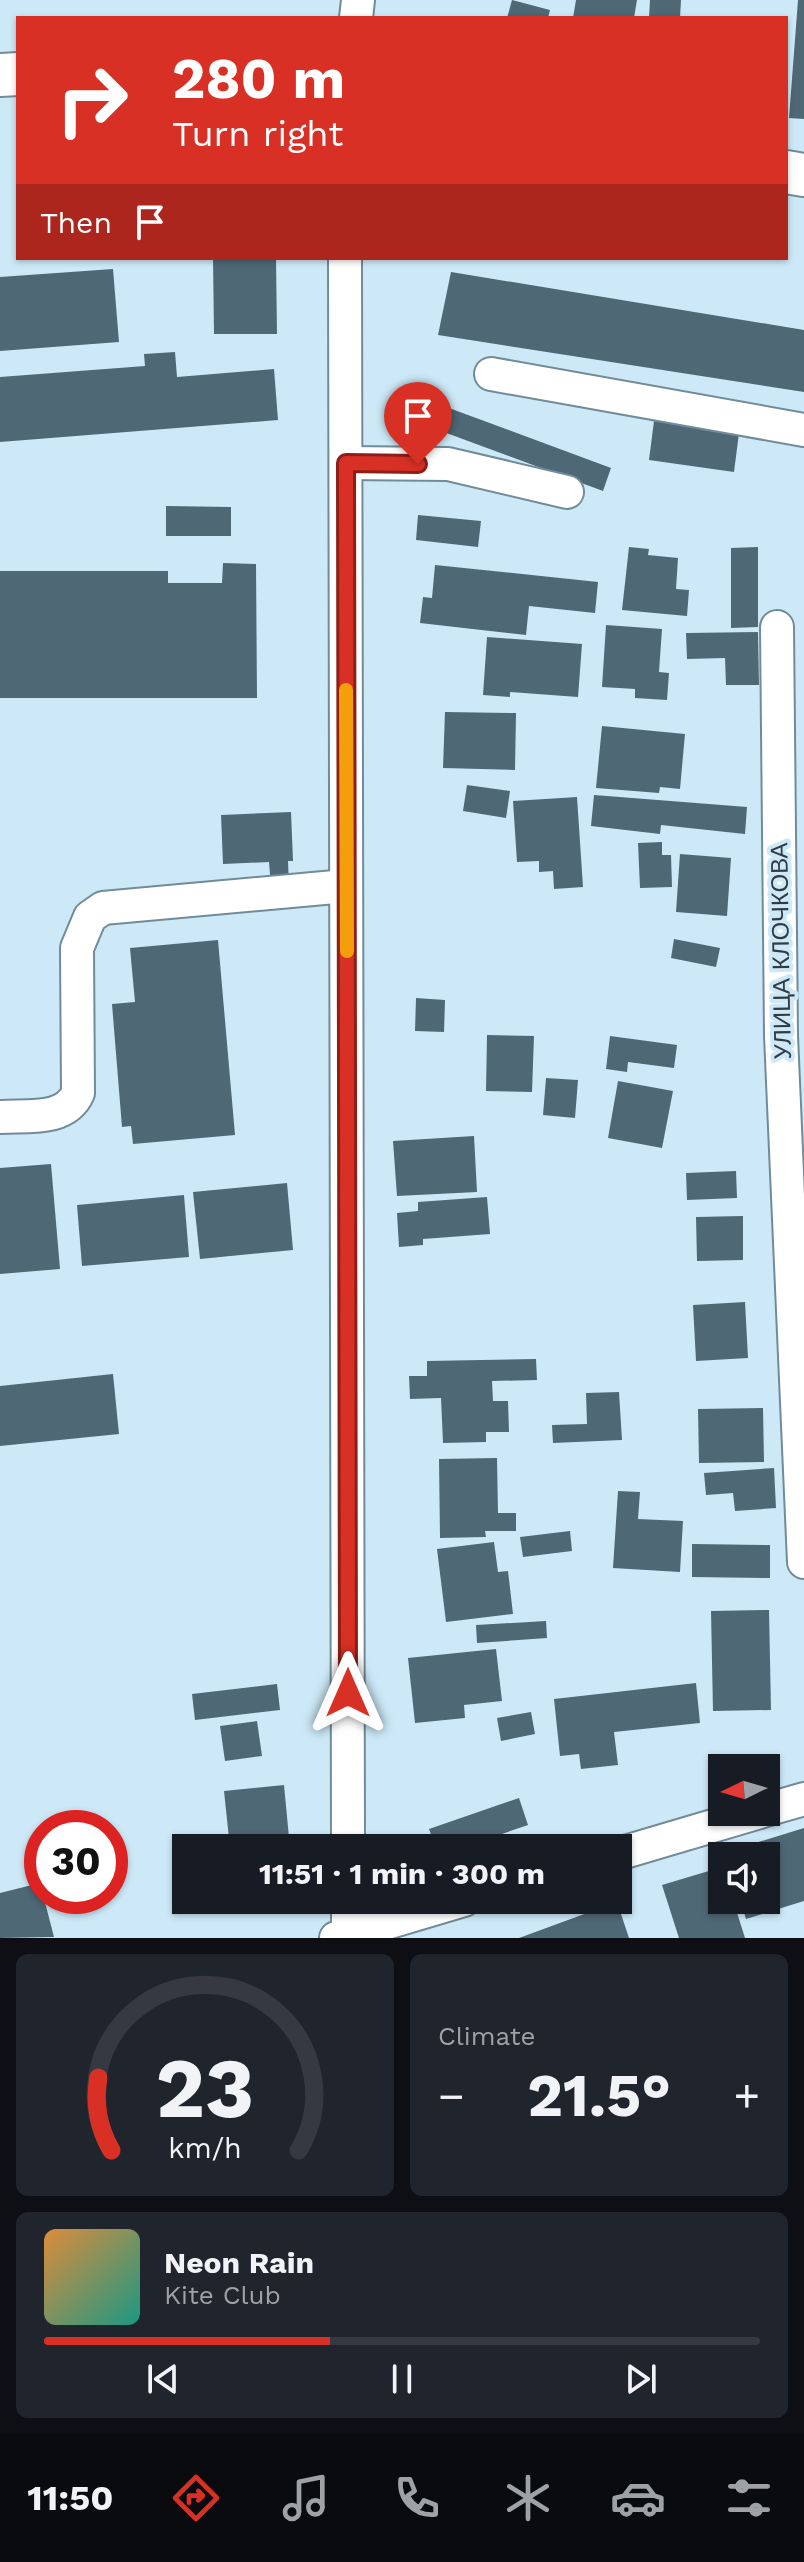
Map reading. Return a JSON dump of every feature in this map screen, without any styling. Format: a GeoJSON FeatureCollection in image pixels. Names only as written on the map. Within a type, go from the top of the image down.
{"type":"FeatureCollection","features":[{"type":"Feature","properties":{"kind":"street"},"geometry":{"type":"LineString","coordinates":[[345,260],[348,1834]]}},
{"type":"Feature","properties":{"kind":"street"},"geometry":{"type":"LineString","coordinates":[[491,374],[804,430]]}},
{"type":"Feature","properties":{"kind":"street"},"geometry":{"type":"LineString","coordinates":[[346,463],[448,464],[567,492]]}},
{"type":"Feature","properties":{"kind":"street","name":"УЛИЦА КЛОЧКОВА"},"geometry":{"type":"LineString","coordinates":[[777,627],[781,1036],[804,1562]]}},
{"type":"Feature","properties":{"kind":"street"},"geometry":{"type":"LineString","coordinates":[[0,1117],[54,1114],[74,1103],[78,1093],[77,948],[90,917],[103,908],[346,886]]}},
{"type":"Feature","properties":{"kind":"street"},"geometry":{"type":"LineString","coordinates":[[780,1806],[804,1799]]}},
{"type":"Feature","properties":{"kind":"street"},"geometry":{"type":"LineString","coordinates":[[632,1850],[713,1826]]}},
{"type":"Feature","properties":{"kind":"street"},"geometry":{"type":"LineString","coordinates":[[346,1914],[342,1936],[417,1914]]}},
{"type":"Feature","properties":{"kind":"building"},"geometry":{"type":"Polygon","coordinates":[[[512,0],[550,10],[548,16],[508,16],[512,0]]]}},
{"type":"Feature","properties":{"kind":"building"},"geometry":{"type":"Polygon","coordinates":[[[576,0],[637,0],[634,16],[573,16],[576,0]]]}},
{"type":"Feature","properties":{"kind":"building"},"geometry":{"type":"Polygon","coordinates":[[[650,0],[681,0],[680,16],[649,16],[650,0]]]}},
{"type":"Feature","properties":{"kind":"building"},"geometry":{"type":"Polygon","coordinates":[[[798,0],[804,0],[804,119],[789,118],[798,0]]]}},
{"type":"Feature","properties":{"kind":"building"},"geometry":{"type":"Polygon","coordinates":[[[213,260],[276,260],[277,334],[214,334],[213,260]]]}},
{"type":"Feature","properties":{"kind":"building"},"geometry":{"type":"Polygon","coordinates":[[[113,269],[119,342],[0,351],[0,277],[113,269]]]}},
{"type":"Feature","properties":{"kind":"building"},"geometry":{"type":"Polygon","coordinates":[[[451,272],[804,330],[804,392],[438,335],[451,272]]]}},
{"type":"Feature","properties":{"kind":"building"},"geometry":{"type":"Polygon","coordinates":[[[175,352],[177,377],[274,369],[278,420],[0,442],[0,377],[145,366],[144,354],[175,352]]]}},
{"type":"Feature","properties":{"kind":"building"},"geometry":{"type":"Polygon","coordinates":[[[449,408],[611,468],[603,491],[441,431],[449,408]]]}},
{"type":"Feature","properties":{"kind":"building"},"geometry":{"type":"Polygon","coordinates":[[[654,421],[739,433],[734,472],[649,460],[654,421]]]}},
{"type":"Feature","properties":{"kind":"building"},"geometry":{"type":"Polygon","coordinates":[[[166,506],[231,507],[231,536],[166,536],[166,506]]]}},
{"type":"Feature","properties":{"kind":"building"},"geometry":{"type":"Polygon","coordinates":[[[418,515],[481,521],[478,547],[416,540],[418,515]]]}},
{"type":"Feature","properties":{"kind":"building"},"geometry":{"type":"Polygon","coordinates":[[[629,547],[649,549],[648,555],[678,558],[676,589],[689,590],[687,616],[622,610],[629,547]]]}},
{"type":"Feature","properties":{"kind":"building"},"geometry":{"type":"Polygon","coordinates":[[[758,547],[758,627],[731,628],[731,548],[758,547]]]}},
{"type":"Feature","properties":{"kind":"building"},"geometry":{"type":"Polygon","coordinates":[[[223,563],[256,564],[257,698],[0,698],[0,571],[168,571],[168,583],[222,583],[223,563]]]}},
{"type":"Feature","properties":{"kind":"building"},"geometry":{"type":"Polygon","coordinates":[[[435,565],[598,582],[595,613],[529,606],[526,635],[420,623],[423,597],[432,598],[435,565]]]}},
{"type":"Feature","properties":{"kind":"building"},"geometry":{"type":"Polygon","coordinates":[[[606,625],[662,629],[659,672],[669,673],[667,700],[635,698],[635,689],[602,687],[606,625]]]}},
{"type":"Feature","properties":{"kind":"building"},"geometry":{"type":"Polygon","coordinates":[[[758,632],[759,685],[726,685],[725,658],[687,659],[686,633],[758,632]]]}},
{"type":"Feature","properties":{"kind":"building"},"geometry":{"type":"Polygon","coordinates":[[[487,637],[582,644],[578,697],[510,692],[510,697],[483,695],[487,637]]]}},
{"type":"Feature","properties":{"kind":"building"},"geometry":{"type":"Polygon","coordinates":[[[445,712],[516,713],[515,770],[443,768],[445,712]]]}},
{"type":"Feature","properties":{"kind":"building"},"geometry":{"type":"Polygon","coordinates":[[[602,726],[685,734],[680,789],[660,787],[659,793],[596,788],[602,726]]]}},
{"type":"Feature","properties":{"kind":"building"},"geometry":{"type":"Polygon","coordinates":[[[467,785],[510,791],[506,818],[463,811],[467,785]]]}},
{"type":"Feature","properties":{"kind":"building"},"geometry":{"type":"Polygon","coordinates":[[[594,795],[747,807],[745,834],[661,825],[660,834],[591,826],[594,795]]]}},
{"type":"Feature","properties":{"kind":"building"},"geometry":{"type":"Polygon","coordinates":[[[577,797],[583,887],[554,889],[553,871],[539,872],[539,861],[517,862],[513,801],[577,797]]]}},
{"type":"Feature","properties":{"kind":"building"},"geometry":{"type":"Polygon","coordinates":[[[291,812],[293,861],[288,861],[289,885],[271,886],[269,862],[223,864],[221,815],[291,812]]]}},
{"type":"Feature","properties":{"kind":"building"},"geometry":{"type":"Polygon","coordinates":[[[662,842],[662,855],[671,855],[672,887],[640,888],[638,843],[662,842]]]}},
{"type":"Feature","properties":{"kind":"building"},"geometry":{"type":"Polygon","coordinates":[[[680,854],[731,858],[727,916],[676,912],[680,854]]]}},
{"type":"Feature","properties":{"kind":"building"},"geometry":{"type":"Polygon","coordinates":[[[674,939],[720,948],[716,967],[671,958],[674,939]]]}},
{"type":"Feature","properties":{"kind":"building"},"geometry":{"type":"Polygon","coordinates":[[[218,940],[235,1135],[133,1144],[131,1126],[122,1127],[112,1004],[135,1002],[130,948],[218,940]]]}},
{"type":"Feature","properties":{"kind":"building"},"geometry":{"type":"Polygon","coordinates":[[[416,998],[445,1000],[444,1032],[415,1031],[416,998]]]}},
{"type":"Feature","properties":{"kind":"building"},"geometry":{"type":"Polygon","coordinates":[[[487,1035],[534,1036],[532,1092],[486,1091],[487,1035]]]}},
{"type":"Feature","properties":{"kind":"building"},"geometry":{"type":"Polygon","coordinates":[[[610,1036],[677,1045],[674,1068],[628,1062],[627,1072],[606,1069],[610,1036]]]}},
{"type":"Feature","properties":{"kind":"building"},"geometry":{"type":"Polygon","coordinates":[[[546,1078],[578,1080],[575,1118],[543,1115],[546,1078]]]}},
{"type":"Feature","properties":{"kind":"building"},"geometry":{"type":"Polygon","coordinates":[[[618,1081],[673,1091],[662,1148],[608,1138],[618,1081]]]}},
{"type":"Feature","properties":{"kind":"building"},"geometry":{"type":"Polygon","coordinates":[[[474,1136],[477,1192],[397,1196],[393,1141],[474,1136]]]}},
{"type":"Feature","properties":{"kind":"building"},"geometry":{"type":"Polygon","coordinates":[[[51,1164],[60,1269],[0,1274],[0,1168],[51,1164]]]}},
{"type":"Feature","properties":{"kind":"building"},"geometry":{"type":"Polygon","coordinates":[[[736,1171],[737,1198],[687,1200],[686,1173],[736,1171]]]}},
{"type":"Feature","properties":{"kind":"building"},"geometry":{"type":"Polygon","coordinates":[[[287,1183],[293,1250],[200,1259],[193,1192],[287,1183]]]}},
{"type":"Feature","properties":{"kind":"building"},"geometry":{"type":"Polygon","coordinates":[[[184,1195],[189,1257],[82,1266],[77,1205],[184,1195]]]}},
{"type":"Feature","properties":{"kind":"building"},"geometry":{"type":"Polygon","coordinates":[[[487,1197],[490,1234],[423,1239],[423,1245],[399,1247],[397,1213],[418,1211],[418,1202],[487,1197]]]}},
{"type":"Feature","properties":{"kind":"building"},"geometry":{"type":"Polygon","coordinates":[[[743,1216],[743,1260],[697,1261],[696,1217],[743,1216]]]}},
{"type":"Feature","properties":{"kind":"building"},"geometry":{"type":"Polygon","coordinates":[[[745,1302],[748,1358],[696,1361],[693,1305],[745,1302]]]}},
{"type":"Feature","properties":{"kind":"building"},"geometry":{"type":"Polygon","coordinates":[[[536,1359],[537,1380],[492,1381],[493,1401],[508,1401],[509,1432],[486,1432],[486,1442],[443,1443],[441,1398],[410,1399],[409,1376],[427,1376],[427,1361],[536,1359]]]}},
{"type":"Feature","properties":{"kind":"building"},"geometry":{"type":"Polygon","coordinates":[[[113,1374],[119,1434],[0,1446],[0,1386],[113,1374]]]}},
{"type":"Feature","properties":{"kind":"building"},"geometry":{"type":"Polygon","coordinates":[[[619,1392],[622,1440],[553,1443],[552,1425],[587,1424],[586,1393],[619,1392]]]}},
{"type":"Feature","properties":{"kind":"building"},"geometry":{"type":"Polygon","coordinates":[[[763,1408],[764,1462],[699,1463],[698,1409],[763,1408]]]}},
{"type":"Feature","properties":{"kind":"building"},"geometry":{"type":"Polygon","coordinates":[[[497,1458],[498,1513],[516,1513],[516,1531],[485,1531],[486,1537],[440,1538],[439,1459],[497,1458]]]}},
{"type":"Feature","properties":{"kind":"building"},"geometry":{"type":"Polygon","coordinates":[[[774,1468],[776,1508],[735,1511],[733,1493],[706,1495],[704,1473],[774,1468]]]}},
{"type":"Feature","properties":{"kind":"building"},"geometry":{"type":"Polygon","coordinates":[[[618,1491],[640,1492],[638,1519],[683,1521],[680,1572],[613,1568],[618,1491]]]}},
{"type":"Feature","properties":{"kind":"building"},"geometry":{"type":"Polygon","coordinates":[[[570,1531],[572,1551],[523,1557],[520,1537],[570,1531]]]}},
{"type":"Feature","properties":{"kind":"building"},"geometry":{"type":"Polygon","coordinates":[[[494,1542],[498,1572],[508,1571],[513,1614],[446,1622],[437,1549],[494,1542]]]}},
{"type":"Feature","properties":{"kind":"building"},"geometry":{"type":"Polygon","coordinates":[[[692,1544],[770,1545],[770,1578],[692,1577],[692,1544]]]}},
{"type":"Feature","properties":{"kind":"building"},"geometry":{"type":"Polygon","coordinates":[[[769,1610],[771,1710],[713,1711],[711,1611],[769,1610]]]}},
{"type":"Feature","properties":{"kind":"building"},"geometry":{"type":"Polygon","coordinates":[[[546,1621],[547,1638],[477,1643],[476,1625],[546,1621]]]}},
{"type":"Feature","properties":{"kind":"building"},"geometry":{"type":"Polygon","coordinates":[[[496,1649],[502,1701],[464,1705],[465,1718],[415,1723],[408,1658],[496,1649]]]}},
{"type":"Feature","properties":{"kind":"building"},"geometry":{"type":"Polygon","coordinates":[[[696,1683],[700,1723],[614,1732],[618,1765],[581,1769],[579,1754],[560,1756],[554,1699],[696,1683]]]}},
{"type":"Feature","properties":{"kind":"building"},"geometry":{"type":"Polygon","coordinates":[[[277,1684],[280,1710],[195,1720],[192,1694],[277,1684]]]}},
{"type":"Feature","properties":{"kind":"building"},"geometry":{"type":"Polygon","coordinates":[[[531,1712],[535,1734],[501,1741],[497,1718],[531,1712]]]}},
{"type":"Feature","properties":{"kind":"building"},"geometry":{"type":"Polygon","coordinates":[[[257,1721],[262,1756],[225,1761],[220,1726],[257,1721]]]}},
{"type":"Feature","properties":{"kind":"building"},"geometry":{"type":"Polygon","coordinates":[[[284,1785],[289,1834],[229,1834],[224,1791],[284,1785]]]}},
{"type":"Feature","properties":{"kind":"building"},"geometry":{"type":"Polygon","coordinates":[[[519,1798],[528,1825],[502,1834],[431,1834],[429,1829],[519,1798]]]}},
{"type":"Feature","properties":{"kind":"building"},"geometry":{"type":"Polygon","coordinates":[[[804,1828],[804,1901],[780,1908],[780,1842],[758,1842],[804,1828]]]}},
{"type":"Feature","properties":{"kind":"building"},"geometry":{"type":"Polygon","coordinates":[[[708,1871],[708,1914],[737,1914],[745,1938],[679,1938],[662,1885],[708,1871]]]}},
{"type":"Feature","properties":{"kind":"building"},"geometry":{"type":"Polygon","coordinates":[[[24,1887],[24,1914],[48,1914],[54,1937],[0,1938],[0,1893],[24,1887]]]}},
{"type":"Feature","properties":{"kind":"building"},"geometry":{"type":"Polygon","coordinates":[[[584,1914],[621,1914],[629,1938],[519,1938],[584,1914]]]}},
{"type":"Feature","properties":{"kind":"building"},"geometry":{"type":"Polygon","coordinates":[[[744,1914],[762,1914],[746,1919],[744,1914]]]}},
{"type":"Feature","properties":{"kind":"slow traffic"},"geometry":{"type":"LineString","coordinates":[[346,690],[347,951]]}},
{"type":"Feature","properties":{"kind":"route"},"geometry":{"type":"LineString","coordinates":[[348,1693],[346,463],[418,464]]}}]}
